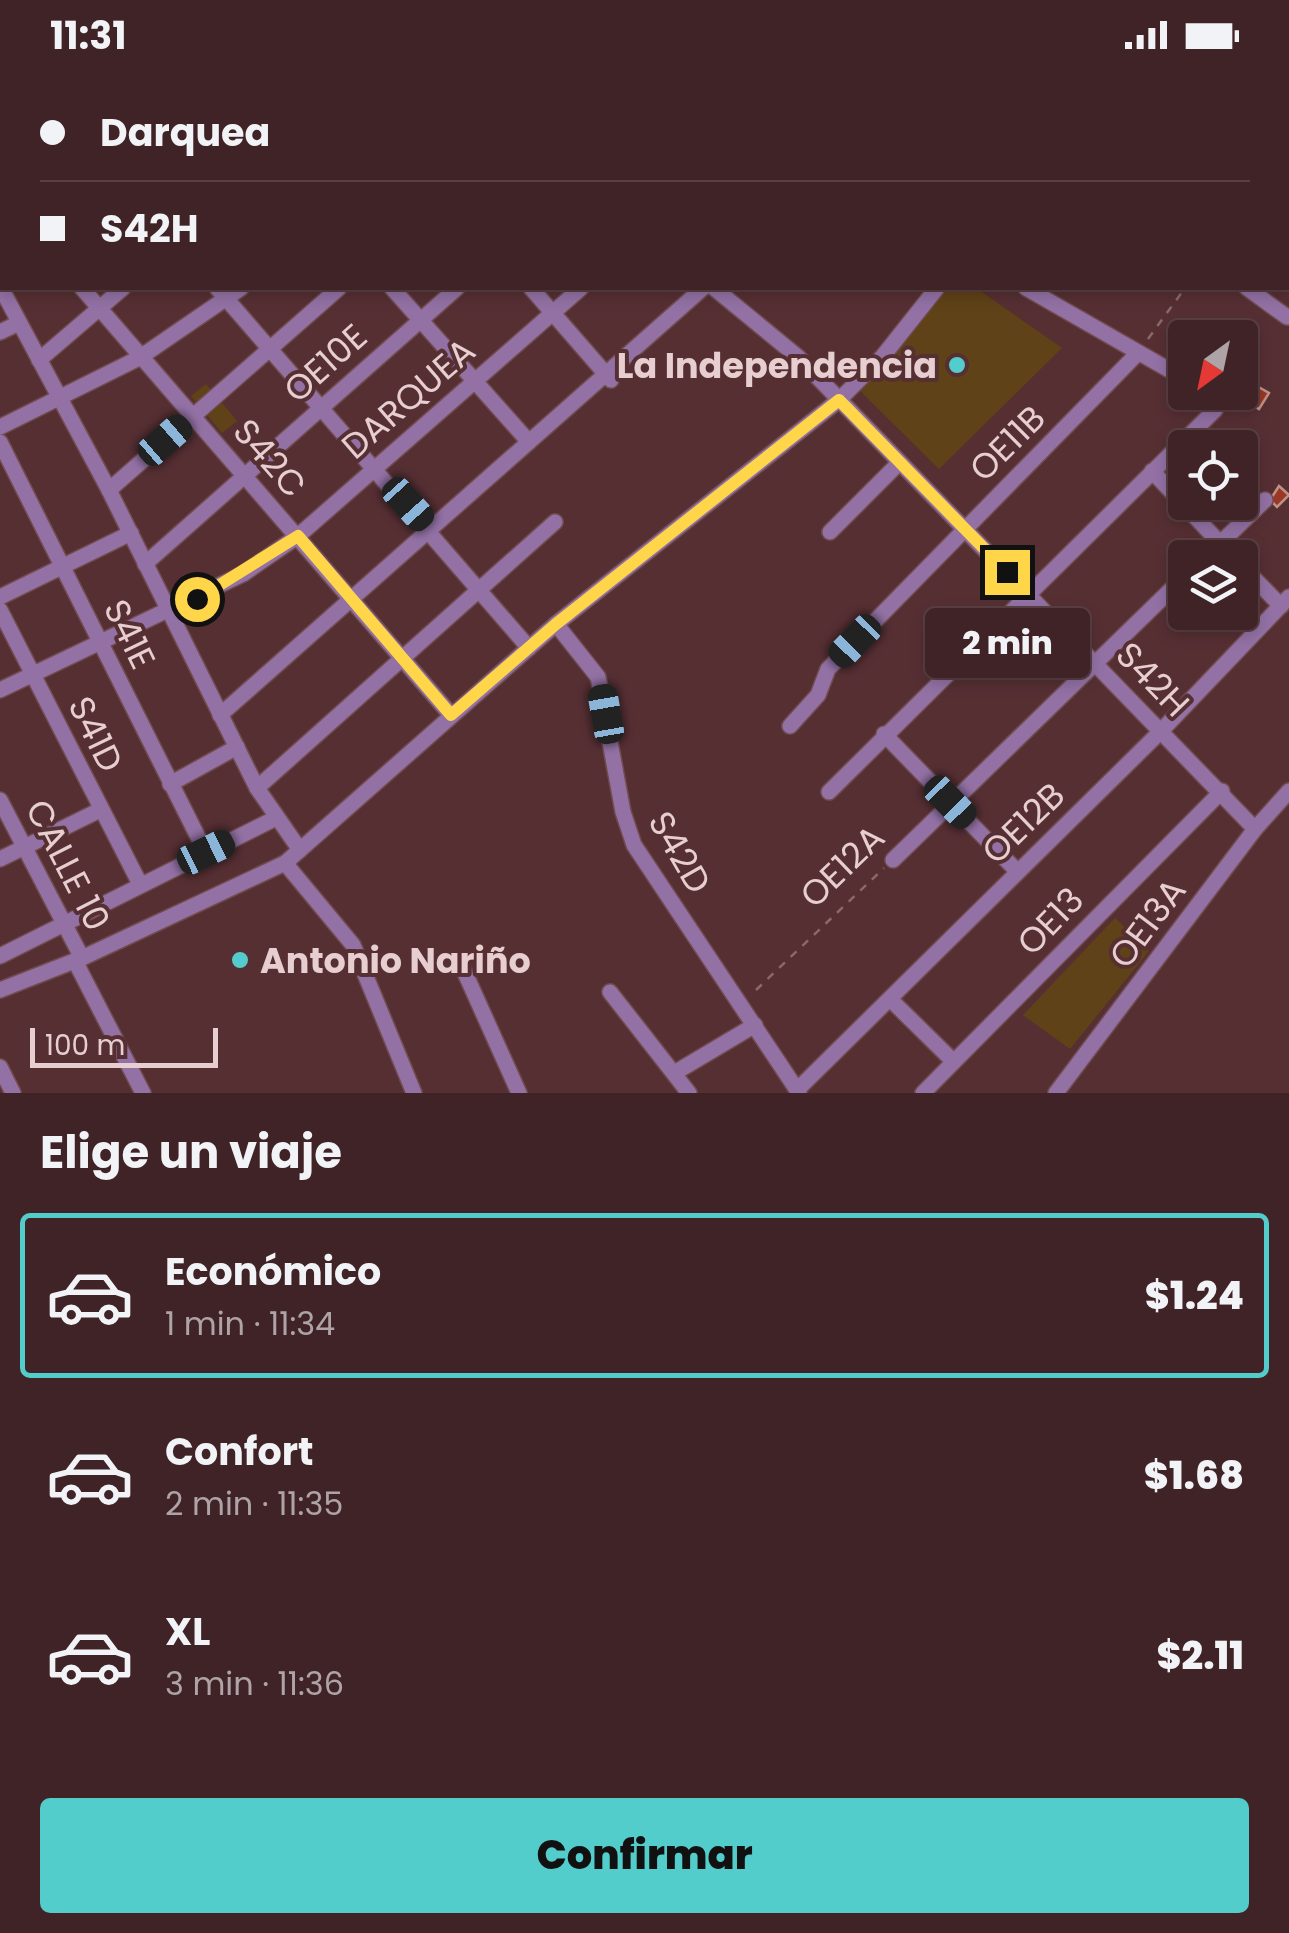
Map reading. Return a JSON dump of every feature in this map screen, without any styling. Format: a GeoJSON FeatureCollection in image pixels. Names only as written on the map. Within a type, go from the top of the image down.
{"type":"FeatureCollection","features":[{"type":"Feature","properties":{"kind":"street"},"geometry":{"type":"LineString","coordinates":[[2,290],[110,490],[257,788],[300,850]]}},
{"type":"Feature","properties":{"kind":"street","name":"S42C"},"geometry":{"type":"LineString","coordinates":[[84,290],[451,715]]}},
{"type":"Feature","properties":{"kind":"street"},"geometry":{"type":"LineString","coordinates":[[39,360],[120,290]]}},
{"type":"Feature","properties":{"kind":"street"},"geometry":{"type":"LineString","coordinates":[[110,490],[337,290]]}},
{"type":"Feature","properties":{"kind":"street"},"geometry":{"type":"LineString","coordinates":[[394,290],[529,442]]}},
{"type":"Feature","properties":{"kind":"street","name":"OE10E"},"geometry":{"type":"LineString","coordinates":[[145,564],[455,290]]}},
{"type":"Feature","properties":{"kind":"street"},"geometry":{"type":"LineString","coordinates":[[533,290],[609,377]]}},
{"type":"Feature","properties":{"kind":"street","name":"DARQUEA"},"geometry":{"type":"LineString","coordinates":[[0,690],[243,574],[298,536],[579,290]]}},
{"type":"Feature","properties":{"kind":"street"},"geometry":{"type":"LineString","coordinates":[[220,715],[429,528],[609,377],[702,290]]}},
{"type":"Feature","properties":{"kind":"street","name":"S42H"},"geometry":{"type":"LineString","coordinates":[[716,290],[798,356],[1255,829]]}},
{"type":"Feature","properties":{"kind":"street"},"geometry":{"type":"LineString","coordinates":[[0,990],[78,960],[285,863],[556,624],[839,400],[882,356],[935,290]]}},
{"type":"Feature","properties":{"kind":"street"},"geometry":{"type":"LineString","coordinates":[[1029,290],[1168,370]]}},
{"type":"Feature","properties":{"kind":"street"},"geometry":{"type":"LineString","coordinates":[[1250,290],[1287,317]]}},
{"type":"Feature","properties":{"kind":"street"},"geometry":{"type":"LineString","coordinates":[[0,427],[139,358],[222,293],[529,648]]}},
{"type":"Feature","properties":{"kind":"street"},"geometry":{"type":"LineString","coordinates":[[0,332],[18,323]]}},
{"type":"Feature","properties":{"kind":"street","name":"OE11B"},"geometry":{"type":"LineString","coordinates":[[790,726],[818,695],[828,669],[1138,354]]}},
{"type":"Feature","properties":{"kind":"street"},"geometry":{"type":"LineString","coordinates":[[829,792],[1215,410]]}},
{"type":"Feature","properties":{"kind":"street","name":"S41E"},"geometry":{"type":"LineString","coordinates":[[0,442],[206,852]]}},
{"type":"Feature","properties":{"kind":"street"},"geometry":{"type":"LineString","coordinates":[[830,532],[899,463]]}},
{"type":"Feature","properties":{"kind":"street"},"geometry":{"type":"LineString","coordinates":[[1152,470],[1216,540]]}},
{"type":"Feature","properties":{"kind":"street"},"geometry":{"type":"LineString","coordinates":[[1224,540],[1265,500]]}},
{"type":"Feature","properties":{"kind":"street"},"geometry":{"type":"LineString","coordinates":[[257,788],[555,522]]}},
{"type":"Feature","properties":{"kind":"street"},"geometry":{"type":"LineString","coordinates":[[0,597],[130,533]]}},
{"type":"Feature","properties":{"kind":"street"},"geometry":{"type":"LineString","coordinates":[[1258,579],[1285,602]]}},
{"type":"Feature","properties":{"kind":"street","name":"OE12A"},"geometry":{"type":"LineString","coordinates":[[892,860],[1168,592]]}},
{"type":"Feature","properties":{"kind":"street","name":"OE12B"},"geometry":{"type":"LineString","coordinates":[[798,1091],[1016,870],[1162,731],[1285,602]]}},
{"type":"Feature","properties":{"kind":"street","name":"S41D"},"geometry":{"type":"LineString","coordinates":[[0,610],[140,884]]}},
{"type":"Feature","properties":{"kind":"street","name":"S42D"},"geometry":{"type":"LineString","coordinates":[[556,624],[591,666],[602,690],[623,812],[634,845],[798,1091]]}},
{"type":"Feature","properties":{"kind":"street"},"geometry":{"type":"LineString","coordinates":[[884,734],[1016,870]]}},
{"type":"Feature","properties":{"kind":"street"},"geometry":{"type":"LineString","coordinates":[[170,784],[237,747]]}},
{"type":"Feature","properties":{"kind":"street","name":"OE13"},"geometry":{"type":"LineString","coordinates":[[923,1093],[1222,791]]}},
{"type":"Feature","properties":{"kind":"street","name":"OE13A"},"geometry":{"type":"LineString","coordinates":[[1056,1093],[1255,829],[1289,792]]}},
{"type":"Feature","properties":{"kind":"street","name":"CALLE 10"},"geometry":{"type":"LineString","coordinates":[[0,800],[65,922],[78,960],[143,1093]]}},
{"type":"Feature","properties":{"kind":"street"},"geometry":{"type":"LineString","coordinates":[[0,858],[100,810]]}},
{"type":"Feature","properties":{"kind":"street"},"geometry":{"type":"LineString","coordinates":[[0,956],[276,818]]}},
{"type":"Feature","properties":{"kind":"street"},"geometry":{"type":"LineString","coordinates":[[285,863],[353,945],[414,1093]]}},
{"type":"Feature","properties":{"kind":"street"},"geometry":{"type":"LineString","coordinates":[[460,964],[519,1093]]}},
{"type":"Feature","properties":{"kind":"street"},"geometry":{"type":"LineString","coordinates":[[610,992],[676,1072],[688,1093]]}},
{"type":"Feature","properties":{"kind":"street"},"geometry":{"type":"LineString","coordinates":[[890,1000],[954,1061]]}},
{"type":"Feature","properties":{"kind":"street"},"geometry":{"type":"LineString","coordinates":[[676,1072],[756,1024]]}},
{"type":"Feature","properties":{"kind":"street"},"geometry":{"type":"LineString","coordinates":[[0,1067],[13,1093]]}},
{"type":"Feature","properties":{"kind":"path"},"geometry":{"type":"LineString","coordinates":[[1138,354],[1185,290]]}},
{"type":"Feature","properties":{"kind":"path","name":"OE12A"},"geometry":{"type":"LineString","coordinates":[[756,990],[892,860]]}},
{"type":"Feature","properties":{"kind":"shaded area","name":"La Independencia"},"geometry":{"type":"Polygon","coordinates":[[[944,290],[979,290],[1062,348],[939,469],[852,383],[944,290]]]}},
{"type":"Feature","properties":{"kind":"shaded area"},"geometry":{"type":"Polygon","coordinates":[[[206,384],[237,421],[222,433],[191,396],[206,384]]]}},
{"type":"Feature","properties":{"kind":"shaded area"},"geometry":{"type":"Polygon","coordinates":[[[1115,918],[1149,951],[1070,1049],[1023,1015],[1115,918]]]}},
{"type":"Feature","properties":{"kind":"building"},"geometry":{"type":"Polygon","coordinates":[[[1258,387],[1269,393],[1258,408],[1258,387]]]}},
{"type":"Feature","properties":{"kind":"building"},"geometry":{"type":"Polygon","coordinates":[[[1279,486],[1289,495],[1277,507],[1270,500],[1279,486]]]}},
{"type":"Feature","properties":{"kind":"place","name":"La Independencia"},"geometry":{"type":"Point","coordinates":[957,365]}},
{"type":"Feature","properties":{"kind":"place","name":"Antonio Nariño"},"geometry":{"type":"Point","coordinates":[240,960]}},
{"type":"Feature","properties":{"kind":"route"},"geometry":{"type":"LineString","coordinates":[[197,599],[243,574],[298,536],[451,715],[556,624],[839,400],[1007,572]]}}]}
